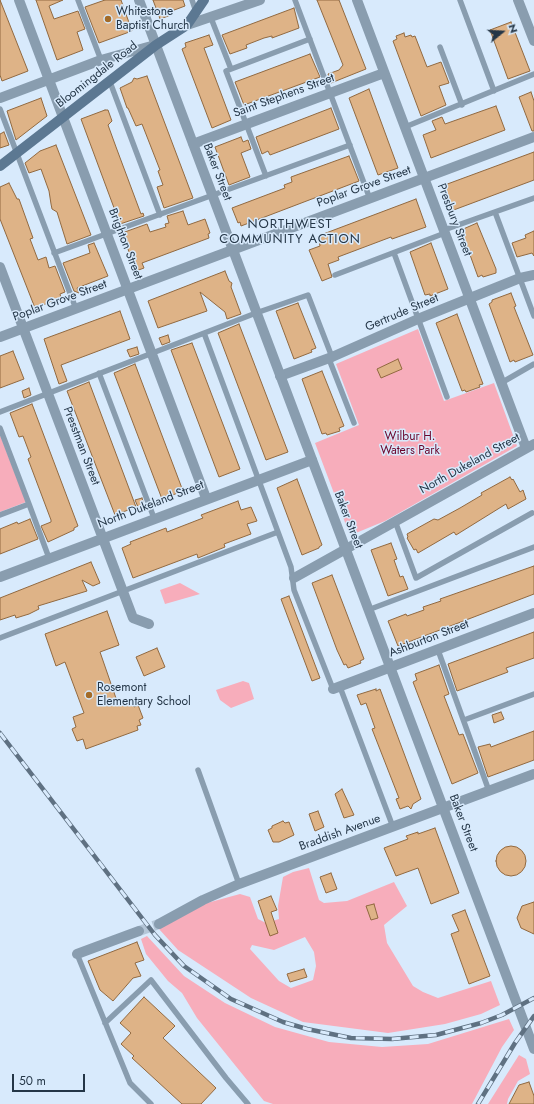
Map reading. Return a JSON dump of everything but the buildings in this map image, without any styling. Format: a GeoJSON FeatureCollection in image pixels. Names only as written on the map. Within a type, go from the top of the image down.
{"type":"FeatureCollection","features":[{"type":"Feature","properties":{"kind":"main road","name":"Bloomingdale Road"},"geometry":{"type":"LineString","coordinates":[[0,166],[64,118],[156,45],[187,25],[204,0]]}},
{"type":"Feature","properties":{"kind":"street","name":"Brighton Street"},"geometry":{"type":"LineString","coordinates":[[19,0],[206,498]]}},
{"type":"Feature","properties":{"kind":"street","name":"Baker Street"},"geometry":{"type":"LineString","coordinates":[[139,0],[534,1049]]}},
{"type":"Feature","properties":{"kind":"street"},"geometry":{"type":"LineString","coordinates":[[187,25],[260,0]]}},
{"type":"Feature","properties":{"kind":"street","name":"Presbury Street"},"geometry":{"type":"LineString","coordinates":[[357,0],[501,383],[530,446]]}},
{"type":"Feature","properties":{"kind":"street"},"geometry":{"type":"LineString","coordinates":[[518,0],[534,41]]}},
{"type":"Feature","properties":{"kind":"street"},"geometry":{"type":"LineString","coordinates":[[0,98],[101,60],[156,45]]}},
{"type":"Feature","properties":{"kind":"street","name":"Saint Stephens Street"},"geometry":{"type":"LineString","coordinates":[[193,144],[384,73]]}},
{"type":"Feature","properties":{"kind":"street","name":"Poplar Grove Street"},"geometry":{"type":"LineString","coordinates":[[0,337],[534,137]]}},
{"type":"Feature","properties":{"kind":"street","name":"Presstman Street"},"geometry":{"type":"LineString","coordinates":[[0,267],[133,618],[149,624]]}},
{"type":"Feature","properties":{"kind":"street","name":"Gertrude Street"},"geometry":{"type":"LineString","coordinates":[[280,376],[330,358],[418,319],[520,278],[534,275]]}},
{"type":"Feature","properties":{"kind":"street","name":"North Dukeland Street"},"geometry":{"type":"LineString","coordinates":[[294,578],[345,548],[530,446]]}},
{"type":"Feature","properties":{"kind":"street","name":"North Dukeland Street"},"geometry":{"type":"LineString","coordinates":[[0,577],[206,498],[312,460]]}},
{"type":"Feature","properties":{"kind":"street","name":"Ashburton Street"},"geometry":{"type":"LineString","coordinates":[[336,688],[534,614]]}},
{"type":"Feature","properties":{"kind":"street","name":"Braddish Avenue"},"geometry":{"type":"LineString","coordinates":[[159,924],[203,900],[239,884],[534,774]]}},
{"type":"Feature","properties":{"kind":"street"},"geometry":{"type":"LineString","coordinates":[[77,954],[139,931]]}},
{"type":"Feature","properties":{"kind":"lane"},"geometry":{"type":"LineString","coordinates":[[78,0],[101,60]]}},
{"type":"Feature","properties":{"kind":"lane"},"geometry":{"type":"LineString","coordinates":[[192,0],[196,12]]}},
{"type":"Feature","properties":{"kind":"lane"},"geometry":{"type":"LineString","coordinates":[[295,0],[370,199]]}},
{"type":"Feature","properties":{"kind":"lane"},"geometry":{"type":"LineString","coordinates":[[460,0],[494,90]]}},
{"type":"Feature","properties":{"kind":"lane"},"geometry":{"type":"LineString","coordinates":[[211,18],[230,69]]}},
{"type":"Feature","properties":{"kind":"lane"},"geometry":{"type":"LineString","coordinates":[[266,176],[226,71],[310,39]]}},
{"type":"Feature","properties":{"kind":"lane"},"geometry":{"type":"LineString","coordinates":[[440,46],[462,105]]}},
{"type":"Feature","properties":{"kind":"lane"},"geometry":{"type":"LineString","coordinates":[[405,127],[462,105],[534,74]]}},
{"type":"Feature","properties":{"kind":"lane"},"geometry":{"type":"LineString","coordinates":[[110,82],[160,215]]}},
{"type":"Feature","properties":{"kind":"lane"},"geometry":{"type":"LineString","coordinates":[[0,109],[76,309]]}},
{"type":"Feature","properties":{"kind":"lane"},"geometry":{"type":"LineString","coordinates":[[54,253],[213,197],[350,145]]}},
{"type":"Feature","properties":{"kind":"lane"},"geometry":{"type":"LineString","coordinates":[[335,275],[534,198]]}},
{"type":"Feature","properties":{"kind":"lane"},"geometry":{"type":"LineString","coordinates":[[495,212],[534,316]]}},
{"type":"Feature","properties":{"kind":"lane"},"geometry":{"type":"LineString","coordinates":[[394,253],[447,397]]}},
{"type":"Feature","properties":{"kind":"lane"},"geometry":{"type":"LineString","coordinates":[[0,412],[256,313],[308,295],[354,423]]}},
{"type":"Feature","properties":{"kind":"lane"},"geometry":{"type":"LineString","coordinates":[[204,333],[278,532],[294,578],[294,590],[393,827]]}},
{"type":"Feature","properties":{"kind":"lane"},"geometry":{"type":"LineString","coordinates":[[501,383],[534,364]]}},
{"type":"Feature","properties":{"kind":"lane"},"geometry":{"type":"LineString","coordinates":[[99,373],[154,518]]}},
{"type":"Feature","properties":{"kind":"lane"},"geometry":{"type":"LineString","coordinates":[[0,428],[49,558]]}},
{"type":"Feature","properties":{"kind":"lane"},"geometry":{"type":"LineString","coordinates":[[0,515],[28,504]]}},
{"type":"Feature","properties":{"kind":"lane"},"geometry":{"type":"LineString","coordinates":[[395,521],[416,578],[532,513]]}},
{"type":"Feature","properties":{"kind":"lane"},"geometry":{"type":"LineString","coordinates":[[0,638],[278,532]]}},
{"type":"Feature","properties":{"kind":"lane"},"geometry":{"type":"LineString","coordinates":[[368,610],[534,547]]}},
{"type":"Feature","properties":{"kind":"lane"},"geometry":{"type":"LineString","coordinates":[[438,650],[489,790]]}},
{"type":"Feature","properties":{"kind":"lane"},"geometry":{"type":"LineString","coordinates":[[464,720],[534,694]]}},
{"type":"Feature","properties":{"kind":"lane"},"geometry":{"type":"LineString","coordinates":[[198,770],[239,884]]}},
{"type":"Feature","properties":{"kind":"lane"},"geometry":{"type":"LineString","coordinates":[[77,954],[130,1084],[151,1104]]}},
{"type":"Feature","properties":{"kind":"lane"},"geometry":{"type":"LineString","coordinates":[[105,1023],[151,980],[226,1078],[248,1104]]}},
{"type":"Feature","properties":{"kind":"green space","name":"Wilbur H. Waters Park"},"geometry":{"type":"Polygon","coordinates":[[[418,329],[444,401],[494,383],[517,446],[385,521],[351,535],[315,443],[359,425],[336,364],[418,329]]]}},
{"type":"Feature","properties":{"kind":"green space"},"geometry":{"type":"Polygon","coordinates":[[[0,435],[26,502],[0,512],[0,435]]]}},
{"type":"Feature","properties":{"kind":"green space"},"geometry":{"type":"Polygon","coordinates":[[[180,583],[200,594],[165,604],[160,590],[180,583]]]}},
{"type":"Feature","properties":{"kind":"green space"},"geometry":{"type":"Polygon","coordinates":[[[243,681],[249,683],[254,699],[231,708],[220,700],[216,690],[243,681]]]}},
{"type":"Feature","properties":{"kind":"green space"},"geometry":{"type":"Polygon","coordinates":[[[309,868],[319,900],[324,903],[347,901],[394,882],[407,906],[384,925],[387,943],[413,986],[438,998],[491,981],[500,1005],[481,1014],[445,1024],[388,1033],[303,1022],[251,998],[178,950],[159,929],[207,903],[240,894],[250,897],[258,919],[266,923],[279,919],[278,906],[283,877],[293,872],[309,868]],[[305,937],[274,950],[252,945],[250,949],[279,981],[291,988],[313,980],[316,966],[314,952],[305,937]]]}},
{"type":"Feature","properties":{"kind":"green space"},"geometry":{"type":"Polygon","coordinates":[[[147,936],[184,976],[225,1003],[275,1027],[329,1042],[382,1047],[428,1044],[509,1019],[514,1030],[502,1047],[472,1104],[273,1104],[264,1101],[197,1018],[182,993],[168,981],[146,954],[141,939],[147,936]]]}},
{"type":"Feature","properties":{"kind":"green space"},"geometry":{"type":"Polygon","coordinates":[[[519,1055],[526,1059],[530,1074],[518,1081],[508,1099],[507,1104],[488,1104],[519,1055]]]}},
{"type":"Feature","properties":{"kind":"tunnel"},"geometry":{"type":"LineString","coordinates":[[139,931],[159,924]]}},
{"type":"Feature","properties":{"kind":"railway"},"geometry":{"type":"LineString","coordinates":[[0,733],[155,935],[184,966],[231,999],[283,1022],[307,1029],[351,1038],[392,1039],[436,1035],[481,1023],[502,1015],[534,998]]}},
{"type":"Feature","properties":{"kind":"railway"},"geometry":{"type":"LineString","coordinates":[[478,1104],[515,1043],[534,1016]]}},
{"type":"Feature","properties":{"kind":"place","name":"Whitestone Baptist Church"},"geometry":{"type":"Point","coordinates":[108,19]}},
{"type":"Feature","properties":{"kind":"place","name":"Rosemont Elementary School"},"geometry":{"type":"Point","coordinates":[89,695]}},
{"type":"Feature","properties":{"kind":"district","name":"NORTHWEST COMMUNITY ACTION"},"geometry":{"type":"Point","coordinates":[290,232]}}]}
